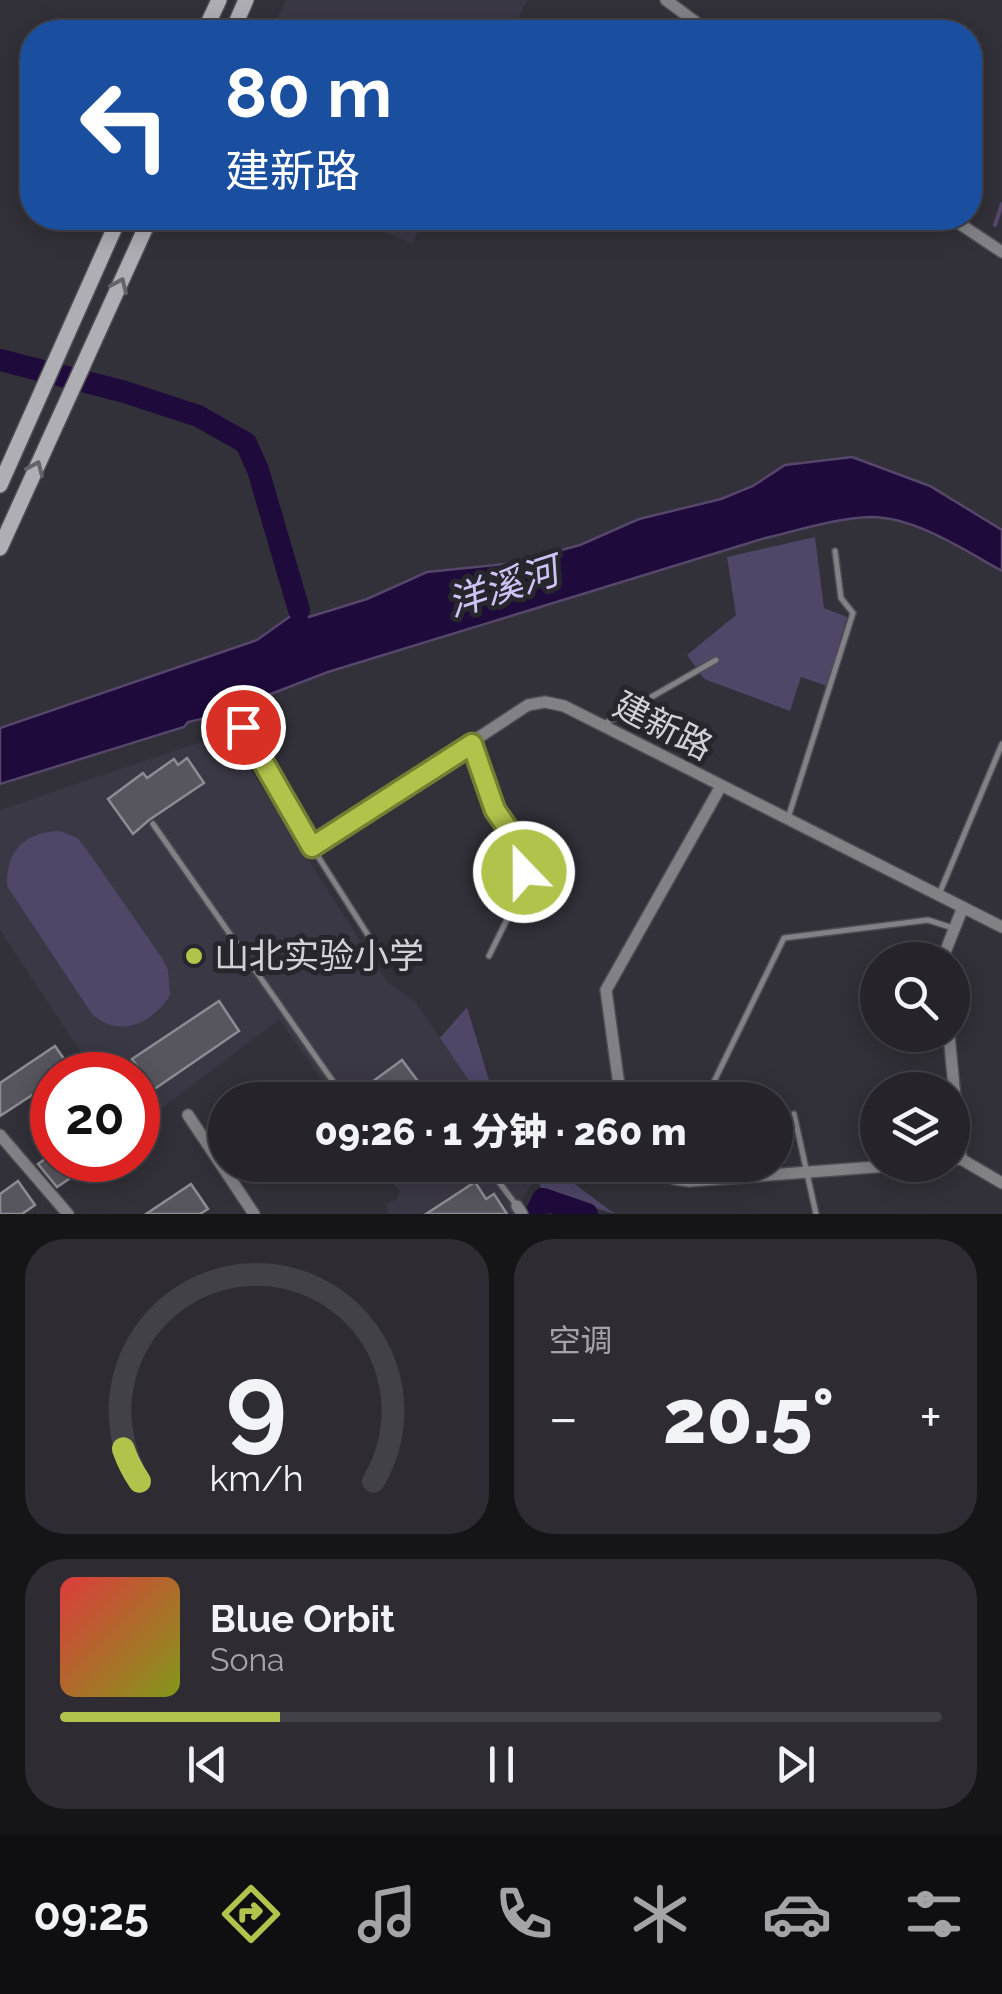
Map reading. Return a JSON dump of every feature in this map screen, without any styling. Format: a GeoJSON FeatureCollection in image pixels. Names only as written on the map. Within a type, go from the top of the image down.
{"type":"FeatureCollection","features":[{"type":"Feature","properties":{"kind":"main road"},"geometry":{"type":"LineString","coordinates":[[0,485],[113,230]]}},
{"type":"Feature","properties":{"kind":"main road"},"geometry":{"type":"LineString","coordinates":[[0,548],[145,230]]}},
{"type":"Feature","properties":{"kind":"street"},"geometry":{"type":"LineString","coordinates":[[666,0],[693,20]]}},
{"type":"Feature","properties":{"kind":"street"},"geometry":{"type":"LineString","coordinates":[[969,230],[1002,252]]}},
{"type":"Feature","properties":{"kind":"street","name":"建新路"},"geometry":{"type":"LineString","coordinates":[[312,847],[528,705],[546,702],[564,706],[1002,927]]}},
{"type":"Feature","properties":{"kind":"street"},"geometry":{"type":"LineString","coordinates":[[619,1082],[606,990],[721,786]]}},
{"type":"Feature","properties":{"kind":"street"},"geometry":{"type":"LineString","coordinates":[[948,942],[963,908]]}},
{"type":"Feature","properties":{"kind":"street"},"geometry":{"type":"LineString","coordinates":[[188,1115],[254,1214]]}},
{"type":"Feature","properties":{"kind":"street"},"geometry":{"type":"LineString","coordinates":[[0,1135],[68,1214]]}},
{"type":"Feature","properties":{"kind":"street"},"geometry":{"type":"LineString","coordinates":[[970,1166],[1002,1183]]}},
{"type":"Feature","properties":{"kind":"street"},"geometry":{"type":"LineString","coordinates":[[793,1172],[860,1168]]}},
{"type":"Feature","properties":{"kind":"lane"},"geometry":{"type":"LineString","coordinates":[[787,820],[852,613],[840,598],[835,551]]}},
{"type":"Feature","properties":{"kind":"lane"},"geometry":{"type":"LineString","coordinates":[[601,726],[716,660]]}},
{"type":"Feature","properties":{"kind":"lane"},"geometry":{"type":"LineString","coordinates":[[243,727],[380,954]]}},
{"type":"Feature","properties":{"kind":"lane"},"geometry":{"type":"LineString","coordinates":[[472,744],[495,810],[513,836],[524,872],[522,889],[489,956]]}},
{"type":"Feature","properties":{"kind":"lane"},"geometry":{"type":"LineString","coordinates":[[939,895],[1002,744]]}},
{"type":"Feature","properties":{"kind":"lane"},"geometry":{"type":"LineString","coordinates":[[153,824],[333,1082]]}},
{"type":"Feature","properties":{"kind":"lane"},"geometry":{"type":"LineString","coordinates":[[713,1082],[784,938],[928,920],[953,928]]}},
{"type":"Feature","properties":{"kind":"lane"},"geometry":{"type":"LineString","coordinates":[[794,1114],[816,1214]]}},
{"type":"Feature","properties":{"kind":"lane"},"geometry":{"type":"LineString","coordinates":[[498,1182],[519,1210]]}},
{"type":"Feature","properties":{"kind":"shaded area"},"geometry":{"type":"Polygon","coordinates":[[[286,0],[527,0],[517,20],[277,20],[286,0]]]}},
{"type":"Feature","properties":{"kind":"shaded area"},"geometry":{"type":"Polygon","coordinates":[[[381,230],[418,230],[412,244],[381,230]]]}},
{"type":"Feature","properties":{"kind":"shaded area"},"geometry":{"type":"Polygon","coordinates":[[[815,537],[824,608],[847,617],[827,686],[801,677],[790,711],[704,679],[687,655],[736,615],[727,557],[815,537]]]}},
{"type":"Feature","properties":{"kind":"shaded area","name":"山北实验小学"},"geometry":{"type":"Polygon","coordinates":[[[201,742],[225,762],[241,755],[387,982],[416,1003],[470,1082],[323,1082],[279,1019],[160,1109],[160,1052],[81,1052],[0,930],[0,810],[201,742]]]}},
{"type":"Feature","properties":{"kind":"shaded area"},"geometry":{"type":"Polygon","coordinates":[[[60,831],[77,838],[87,850],[168,970],[170,995],[145,1020],[114,1026],[92,1014],[7,886],[10,862],[20,845],[37,835],[60,831]]]}},
{"type":"Feature","properties":{"kind":"shaded area"},"geometry":{"type":"Polygon","coordinates":[[[467,1007],[490,1082],[470,1082],[440,1038],[467,1007]]]}},
{"type":"Feature","properties":{"kind":"shaded area"},"geometry":{"type":"Polygon","coordinates":[[[393,1182],[533,1182],[513,1214],[388,1214],[386,1205],[397,1199],[399,1191],[393,1182]]]}},
{"type":"Feature","properties":{"kind":"shaded area"},"geometry":{"type":"Polygon","coordinates":[[[538,1182],[572,1182],[615,1214],[545,1193],[538,1182]]]}},
{"type":"Feature","properties":{"kind":"water","name":"洋溪河"},"geometry":{"type":"Polygon","coordinates":[[[852,457],[930,486],[1002,530],[1002,571],[905,522],[871,517],[830,522],[762,539],[328,672],[250,702],[224,729],[213,725],[210,717],[188,722],[184,727],[0,784],[0,728],[257,640],[299,610],[305,610],[309,617],[367,599],[427,572],[514,563],[580,545],[639,519],[721,499],[753,486],[785,465],[852,457]]]}},
{"type":"Feature","properties":{"kind":"building"},"geometry":{"type":"Polygon","coordinates":[[[187,758],[204,783],[133,834],[108,799],[143,773],[147,778],[174,759],[178,765],[187,758]]]}},
{"type":"Feature","properties":{"kind":"building"},"geometry":{"type":"Polygon","coordinates":[[[219,1001],[239,1031],[160,1085],[160,1052],[142,1052],[219,1001]]]}},
{"type":"Feature","properties":{"kind":"building"},"geometry":{"type":"Polygon","coordinates":[[[402,1060],[418,1082],[372,1082],[402,1060]]]}},
{"type":"Feature","properties":{"kind":"building"},"geometry":{"type":"Polygon","coordinates":[[[30,1063],[30,1096],[0,1116],[0,1083],[30,1063]]]}},
{"type":"Feature","properties":{"kind":"building"},"geometry":{"type":"Polygon","coordinates":[[[18,1181],[35,1205],[22,1214],[0,1214],[0,1194],[18,1181]]]}},
{"type":"Feature","properties":{"kind":"building"},"geometry":{"type":"Polygon","coordinates":[[[475,1182],[486,1199],[494,1194],[507,1214],[426,1214],[475,1182]]]}},
{"type":"Feature","properties":{"kind":"building"},"geometry":{"type":"Polygon","coordinates":[[[191,1184],[208,1209],[200,1214],[146,1214],[191,1184]]]}},
{"type":"Feature","properties":{"kind":"waterway"},"geometry":{"type":"LineString","coordinates":[[995,225],[1002,204]]}},
{"type":"Feature","properties":{"kind":"waterway"},"geometry":{"type":"LineString","coordinates":[[0,360],[125,392],[198,416],[246,443],[258,470],[299,610]]}},
{"type":"Feature","properties":{"kind":"waterway"},"geometry":{"type":"LineString","coordinates":[[536,1213],[543,1199],[587,1214]]}},
{"type":"Feature","properties":{"kind":"place","name":"山北实验小学"},"geometry":{"type":"Point","coordinates":[194,956]}},
{"type":"Feature","properties":{"kind":"route"},"geometry":{"type":"LineString","coordinates":[[243,727],[312,847],[472,744],[495,810],[513,836],[524,872]]}}]}
